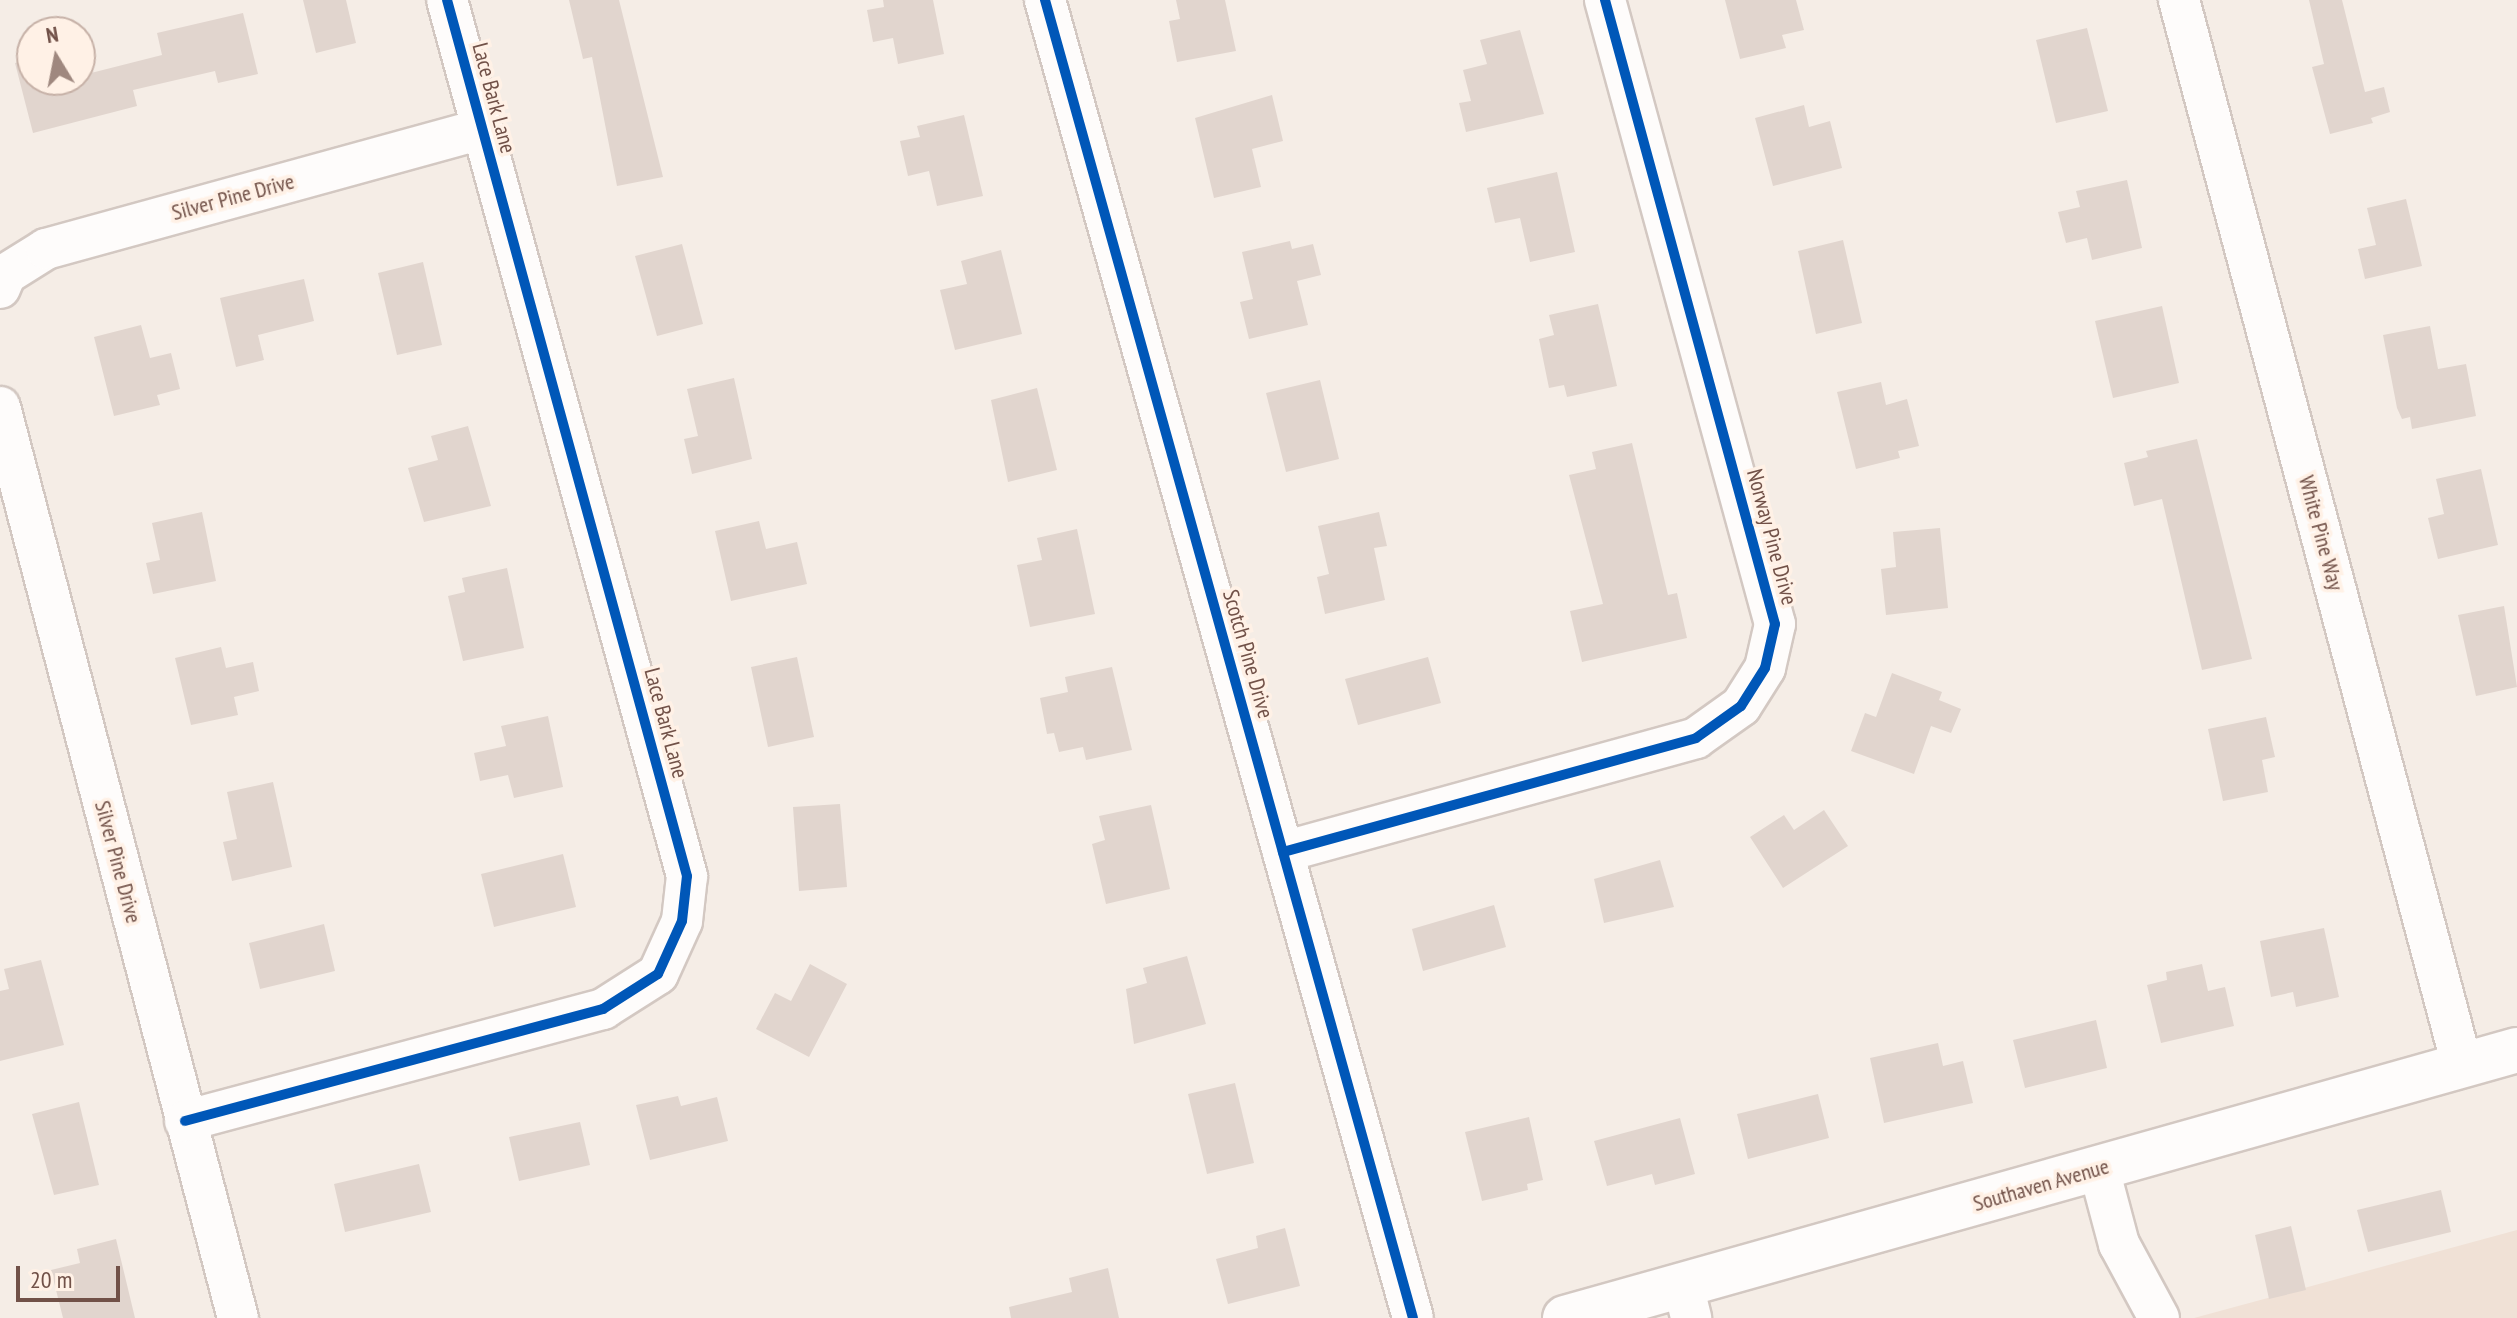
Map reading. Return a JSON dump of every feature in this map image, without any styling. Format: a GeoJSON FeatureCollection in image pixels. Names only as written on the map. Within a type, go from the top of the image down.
{"type":"FeatureCollection","features":[{"type":"Feature","properties":{"kind":"street","name":"Lace Bark Lane"},"geometry":{"type":"LineString","coordinates":[[185,1121],[603,1009],[658,974],[682,921],[687,876],[447,0]]}},
{"type":"Feature","properties":{"kind":"street","name":"Scotch Pine Drive"},"geometry":{"type":"LineString","coordinates":[[1045,0],[1413,1318]]}},
{"type":"Feature","properties":{"kind":"street","name":"Norway Pine Drive"},"geometry":{"type":"LineString","coordinates":[[1283,852],[1696,738],[1741,706],[1765,668],[1775,624],[1605,0]]}},
{"type":"Feature","properties":{"kind":"street","name":"White Pine Way"},"geometry":{"type":"LineString","coordinates":[[2179,0],[2462,1065]]}},
{"type":"Feature","properties":{"kind":"street","name":"Silver Pine Drive"},"geometry":{"type":"LineString","coordinates":[[0,288],[6,274],[46,249],[481,129]]}},
{"type":"Feature","properties":{"kind":"street","name":"Silver Pine Drive"},"geometry":{"type":"LineString","coordinates":[[0,407],[238,1318]]}},
{"type":"Feature","properties":{"kind":"street","name":"Southaven Avenue"},"geometry":{"type":"LineString","coordinates":[[1565,1318],[1687,1302],[2099,1169],[2517,1050]]}},
{"type":"Feature","properties":{"kind":"street"},"geometry":{"type":"LineString","coordinates":[[2099,1169],[2119,1244],[2159,1318]]}},
{"type":"Feature","properties":{"kind":"shaded area"},"geometry":{"type":"Polygon","coordinates":[[[2517,1230],[2517,1318],[2194,1318],[2517,1230]]]}},
{"type":"Feature","properties":{"kind":"building"},"geometry":{"type":"Polygon","coordinates":[[[303,0],[346,0],[356,43],[316,53],[303,0]]]}},
{"type":"Feature","properties":{"kind":"building"},"geometry":{"type":"Polygon","coordinates":[[[569,0],[619,0],[663,177],[617,186],[592,57],[583,59],[569,0]]]}},
{"type":"Feature","properties":{"kind":"building"},"geometry":{"type":"Polygon","coordinates":[[[883,0],[933,0],[944,54],[898,64],[893,38],[873,42],[867,10],[884,7],[883,0]]]}},
{"type":"Feature","properties":{"kind":"building"},"geometry":{"type":"Polygon","coordinates":[[[1176,0],[1225,0],[1236,51],[1177,62],[1169,21],[1180,19],[1176,0]]]}},
{"type":"Feature","properties":{"kind":"building"},"geometry":{"type":"Polygon","coordinates":[[[1725,0],[1796,0],[1804,30],[1782,35],[1786,48],[1740,59],[1725,0]]]}},
{"type":"Feature","properties":{"kind":"building"},"geometry":{"type":"Polygon","coordinates":[[[2309,0],[2342,0],[2365,92],[2384,87],[2390,112],[2371,118],[2373,123],[2330,134],[2312,67],[2324,64],[2309,0]]]}},
{"type":"Feature","properties":{"kind":"building"},"geometry":{"type":"Polygon","coordinates":[[[243,13],[258,74],[218,83],[215,71],[133,90],[137,106],[33,133],[23,96],[96,96],[96,72],[162,55],[157,33],[243,13]]]}},
{"type":"Feature","properties":{"kind":"building"},"geometry":{"type":"Polygon","coordinates":[[[2087,28],[2108,111],[2056,123],[2036,40],[2087,28]]]}},
{"type":"Feature","properties":{"kind":"building"},"geometry":{"type":"Polygon","coordinates":[[[1520,30],[1544,114],[1466,132],[1459,103],[1471,101],[1463,70],[1487,64],[1480,40],[1520,30]]]}},
{"type":"Feature","properties":{"kind":"building"},"geometry":{"type":"Polygon","coordinates":[[[1272,95],[1283,141],[1252,149],[1261,187],[1214,198],[1195,118],[1272,95]]]}},
{"type":"Feature","properties":{"kind":"building"},"geometry":{"type":"Polygon","coordinates":[[[1804,105],[1809,127],[1830,121],[1842,168],[1773,186],[1755,118],[1804,105]]]}},
{"type":"Feature","properties":{"kind":"building"},"geometry":{"type":"Polygon","coordinates":[[[964,115],[983,196],[937,206],[929,171],[908,176],[900,141],[920,137],[917,126],[964,115]]]}},
{"type":"Feature","properties":{"kind":"building"},"geometry":{"type":"Polygon","coordinates":[[[1557,172],[1575,252],[1530,262],[1520,218],[1495,223],[1487,188],[1557,172]]]}},
{"type":"Feature","properties":{"kind":"building"},"geometry":{"type":"Polygon","coordinates":[[[2127,180],[2142,248],[2092,260],[2087,238],[2066,243],[2058,212],[2080,207],[2076,191],[2127,180]]]}},
{"type":"Feature","properties":{"kind":"building"},"geometry":{"type":"Polygon","coordinates":[[[2406,199],[2422,266],[2365,279],[2358,249],[2376,245],[2367,208],[2406,199]]]}},
{"type":"Feature","properties":{"kind":"building"},"geometry":{"type":"Polygon","coordinates":[[[1843,240],[1862,323],[1816,334],[1798,251],[1843,240]]]}},
{"type":"Feature","properties":{"kind":"building"},"geometry":{"type":"Polygon","coordinates":[[[1290,241],[1292,249],[1313,244],[1321,275],[1297,281],[1308,325],[1249,339],[1240,302],[1253,299],[1242,252],[1290,241]]]}},
{"type":"Feature","properties":{"kind":"building"},"geometry":{"type":"Polygon","coordinates":[[[682,244],[703,324],[657,336],[635,256],[682,244]]]}},
{"type":"Feature","properties":{"kind":"building"},"geometry":{"type":"Polygon","coordinates":[[[1001,250],[1022,334],[955,350],[940,290],[967,284],[961,261],[1001,250]]]}},
{"type":"Feature","properties":{"kind":"building"},"geometry":{"type":"Polygon","coordinates":[[[423,262],[442,345],[397,355],[378,273],[423,262]]]}},
{"type":"Feature","properties":{"kind":"building"},"geometry":{"type":"Polygon","coordinates":[[[304,279],[314,321],[258,335],[264,360],[236,367],[220,298],[304,279]]]}},
{"type":"Feature","properties":{"kind":"building"},"geometry":{"type":"Polygon","coordinates":[[[1598,304],[1617,386],[1567,397],[1564,385],[1549,388],[1539,339],[1554,335],[1549,315],[1598,304]]]}},
{"type":"Feature","properties":{"kind":"building"},"geometry":{"type":"Polygon","coordinates":[[[2162,306],[2179,383],[2113,398],[2095,321],[2162,306]]]}},
{"type":"Feature","properties":{"kind":"building"},"geometry":{"type":"Polygon","coordinates":[[[141,325],[150,358],[171,353],[180,389],[157,395],[160,405],[114,416],[94,337],[141,325]]]}},
{"type":"Feature","properties":{"kind":"building"},"geometry":{"type":"Polygon","coordinates":[[[2430,326],[2438,369],[2466,364],[2476,416],[2412,429],[2410,417],[2402,419],[2397,408],[2383,335],[2430,326]]]}},
{"type":"Feature","properties":{"kind":"building"},"geometry":{"type":"Polygon","coordinates":[[[734,378],[752,459],[692,474],[684,439],[698,436],[687,389],[734,378]]]}},
{"type":"Feature","properties":{"kind":"building"},"geometry":{"type":"Polygon","coordinates":[[[1320,380],[1339,459],[1286,472],[1266,393],[1320,380]]]}},
{"type":"Feature","properties":{"kind":"building"},"geometry":{"type":"Polygon","coordinates":[[[1881,382],[1886,405],[1907,399],[1919,446],[1898,451],[1900,458],[1856,469],[1837,392],[1881,382]]]}},
{"type":"Feature","properties":{"kind":"building"},"geometry":{"type":"Polygon","coordinates":[[[1037,388],[1057,470],[1008,482],[991,400],[1037,388]]]}},
{"type":"Feature","properties":{"kind":"building"},"geometry":{"type":"Polygon","coordinates":[[[468,426],[491,506],[424,522],[408,468],[438,460],[431,436],[468,426]]]}},
{"type":"Feature","properties":{"kind":"building"},"geometry":{"type":"Polygon","coordinates":[[[2197,439],[2252,659],[2202,670],[2162,499],[2134,506],[2124,463],[2148,457],[2146,451],[2197,439]]]}},
{"type":"Feature","properties":{"kind":"building"},"geometry":{"type":"Polygon","coordinates":[[[1632,443],[1668,595],[1677,593],[1687,638],[1582,662],[1570,611],[1603,604],[1569,475],[1596,469],[1592,452],[1632,443]]]}},
{"type":"Feature","properties":{"kind":"building"},"geometry":{"type":"Polygon","coordinates":[[[2481,469],[2498,545],[2438,559],[2428,518],[2444,514],[2436,479],[2481,469]]]}},
{"type":"Feature","properties":{"kind":"building"},"geometry":{"type":"Polygon","coordinates":[[[202,512],[216,581],[153,594],[146,563],[160,560],[152,523],[202,512]]]}},
{"type":"Feature","properties":{"kind":"building"},"geometry":{"type":"Polygon","coordinates":[[[1379,512],[1387,546],[1374,548],[1385,600],[1325,614],[1317,577],[1329,574],[1318,526],[1379,512]]]}},
{"type":"Feature","properties":{"kind":"building"},"geometry":{"type":"Polygon","coordinates":[[[759,521],[766,549],[797,542],[807,584],[731,601],[715,531],[759,521]]]}},
{"type":"Feature","properties":{"kind":"building"},"geometry":{"type":"Polygon","coordinates":[[[1940,528],[1948,608],[1886,615],[1881,569],[1896,567],[1893,532],[1940,528]]]}},
{"type":"Feature","properties":{"kind":"building"},"geometry":{"type":"Polygon","coordinates":[[[1077,529],[1095,614],[1030,627],[1017,565],[1042,560],[1037,538],[1077,529]]]}},
{"type":"Feature","properties":{"kind":"building"},"geometry":{"type":"Polygon","coordinates":[[[507,568],[524,648],[463,661],[448,596],[465,592],[462,578],[507,568]]]}},
{"type":"Feature","properties":{"kind":"building"},"geometry":{"type":"Polygon","coordinates":[[[2504,606],[2517,687],[2476,696],[2458,615],[2504,606]]]}},
{"type":"Feature","properties":{"kind":"building"},"geometry":{"type":"Polygon","coordinates":[[[221,647],[226,668],[253,662],[259,691],[234,697],[238,715],[191,725],[175,658],[221,647]]]}},
{"type":"Feature","properties":{"kind":"building"},"geometry":{"type":"Polygon","coordinates":[[[797,657],[814,737],[768,747],[751,667],[797,657]]]}},
{"type":"Feature","properties":{"kind":"building"},"geometry":{"type":"Polygon","coordinates":[[[1428,657],[1441,703],[1358,725],[1345,679],[1428,657]]]}},
{"type":"Feature","properties":{"kind":"building"},"geometry":{"type":"Polygon","coordinates":[[[1112,667],[1132,750],[1086,760],[1083,747],[1059,752],[1054,733],[1047,734],[1040,698],[1068,692],[1065,677],[1112,667]]]}},
{"type":"Feature","properties":{"kind":"building"},"geometry":{"type":"Polygon","coordinates":[[[1892,673],[1942,692],[1939,700],[1961,709],[1951,733],[1931,726],[1914,774],[1851,751],[1865,713],[1876,717],[1892,673]]]}},
{"type":"Feature","properties":{"kind":"building"},"geometry":{"type":"Polygon","coordinates":[[[548,716],[563,787],[514,798],[508,775],[480,781],[474,753],[506,746],[501,726],[548,716]]]}},
{"type":"Feature","properties":{"kind":"building"},"geometry":{"type":"Polygon","coordinates":[[[2266,717],[2275,757],[2262,760],[2268,792],[2223,801],[2208,729],[2266,717]]]}},
{"type":"Feature","properties":{"kind":"building"},"geometry":{"type":"Polygon","coordinates":[[[273,782],[292,867],[232,881],[223,842],[237,839],[227,792],[273,782]]]}},
{"type":"Feature","properties":{"kind":"building"},"geometry":{"type":"Polygon","coordinates":[[[840,804],[847,887],[799,891],[793,807],[840,804]]]}},
{"type":"Feature","properties":{"kind":"building"},"geometry":{"type":"Polygon","coordinates":[[[1151,805],[1170,889],[1106,904],[1092,844],[1105,840],[1099,816],[1151,805]]]}},
{"type":"Feature","properties":{"kind":"building"},"geometry":{"type":"Polygon","coordinates":[[[1824,810],[1848,846],[1783,888],[1750,837],[1784,815],[1794,830],[1824,810]]]}},
{"type":"Feature","properties":{"kind":"building"},"geometry":{"type":"Polygon","coordinates":[[[563,854],[576,907],[494,927],[481,874],[563,854]]]}},
{"type":"Feature","properties":{"kind":"building"},"geometry":{"type":"Polygon","coordinates":[[[1660,860],[1674,907],[1604,923],[1594,879],[1660,860]]]}},
{"type":"Feature","properties":{"kind":"building"},"geometry":{"type":"Polygon","coordinates":[[[1494,905],[1506,947],[1423,971],[1412,929],[1494,905]]]}},
{"type":"Feature","properties":{"kind":"building"},"geometry":{"type":"Polygon","coordinates":[[[324,924],[335,971],[260,989],[249,943],[324,924]]]}},
{"type":"Feature","properties":{"kind":"building"},"geometry":{"type":"Polygon","coordinates":[[[2324,928],[2339,997],[2296,1007],[2293,992],[2271,997],[2260,941],[2324,928]]]}},
{"type":"Feature","properties":{"kind":"building"},"geometry":{"type":"Polygon","coordinates":[[[1187,956],[1206,1024],[1134,1044],[1126,989],[1147,983],[1143,968],[1187,956]]]}},
{"type":"Feature","properties":{"kind":"building"},"geometry":{"type":"Polygon","coordinates":[[[41,960],[64,1045],[0,1061],[0,991],[9,989],[4,969],[41,960]]]}},
{"type":"Feature","properties":{"kind":"building"},"geometry":{"type":"Polygon","coordinates":[[[810,964],[847,984],[809,1057],[756,1029],[775,993],[791,1001],[810,964]]]}},
{"type":"Feature","properties":{"kind":"building"},"geometry":{"type":"Polygon","coordinates":[[[2202,964],[2208,991],[2225,987],[2234,1026],[2161,1043],[2147,985],[2167,980],[2166,972],[2202,964]]]}},
{"type":"Feature","properties":{"kind":"building"},"geometry":{"type":"Polygon","coordinates":[[[2096,1020],[2107,1068],[2025,1088],[2013,1040],[2096,1020]]]}},
{"type":"Feature","properties":{"kind":"building"},"geometry":{"type":"Polygon","coordinates":[[[1938,1043],[1943,1066],[1963,1061],[1973,1103],[1884,1123],[1870,1058],[1938,1043]]]}},
{"type":"Feature","properties":{"kind":"building"},"geometry":{"type":"Polygon","coordinates":[[[1235,1083],[1254,1163],[1207,1174],[1188,1094],[1235,1083]]]}},
{"type":"Feature","properties":{"kind":"building"},"geometry":{"type":"Polygon","coordinates":[[[1818,1094],[1829,1138],[1748,1159],[1737,1114],[1818,1094]]]}},
{"type":"Feature","properties":{"kind":"building"},"geometry":{"type":"Polygon","coordinates":[[[678,1096],[681,1106],[717,1097],[728,1141],[650,1160],[636,1105],[678,1096]]]}},
{"type":"Feature","properties":{"kind":"building"},"geometry":{"type":"Polygon","coordinates":[[[79,1102],[99,1185],[54,1195],[32,1114],[79,1102]]]}},
{"type":"Feature","properties":{"kind":"building"},"geometry":{"type":"Polygon","coordinates":[[[1529,1117],[1543,1180],[1527,1184],[1528,1190],[1482,1201],[1465,1132],[1529,1117]]]}},
{"type":"Feature","properties":{"kind":"building"},"geometry":{"type":"Polygon","coordinates":[[[1680,1118],[1695,1174],[1655,1185],[1652,1174],[1607,1186],[1594,1141],[1680,1118]]]}},
{"type":"Feature","properties":{"kind":"building"},"geometry":{"type":"Polygon","coordinates":[[[580,1122],[590,1165],[519,1181],[509,1137],[580,1122]]]}},
{"type":"Feature","properties":{"kind":"building"},"geometry":{"type":"Polygon","coordinates":[[[419,1164],[431,1212],[345,1232],[334,1184],[419,1164]]]}},
{"type":"Feature","properties":{"kind":"building"},"geometry":{"type":"Polygon","coordinates":[[[2441,1190],[2451,1232],[2368,1252],[2357,1210],[2441,1190]]]}},
{"type":"Feature","properties":{"kind":"building"},"geometry":{"type":"Polygon","coordinates":[[[2291,1226],[2306,1290],[2269,1299],[2255,1235],[2291,1226]]]}},
{"type":"Feature","properties":{"kind":"building"},"geometry":{"type":"Polygon","coordinates":[[[1285,1228],[1300,1286],[1228,1304],[1216,1259],[1258,1248],[1256,1236],[1285,1228]]]}},
{"type":"Feature","properties":{"kind":"building"},"geometry":{"type":"Polygon","coordinates":[[[116,1239],[135,1318],[63,1318],[51,1270],[80,1263],[77,1249],[116,1239]]]}},
{"type":"Feature","properties":{"kind":"building"},"geometry":{"type":"Polygon","coordinates":[[[1108,1268],[1119,1318],[1011,1318],[1009,1307],[1072,1292],[1069,1278],[1108,1268]]]}},
{"type":"Feature","properties":{"kind":"cycle path"},"geometry":{"type":"LineString","coordinates":[[185,1121],[603,1009],[658,974],[682,921],[687,876],[447,0]]}},
{"type":"Feature","properties":{"kind":"cycle path"},"geometry":{"type":"LineString","coordinates":[[1045,0],[1413,1318]]}},
{"type":"Feature","properties":{"kind":"cycle path"},"geometry":{"type":"LineString","coordinates":[[1283,852],[1696,738],[1741,706],[1765,668],[1775,624],[1605,0]]}}]}
